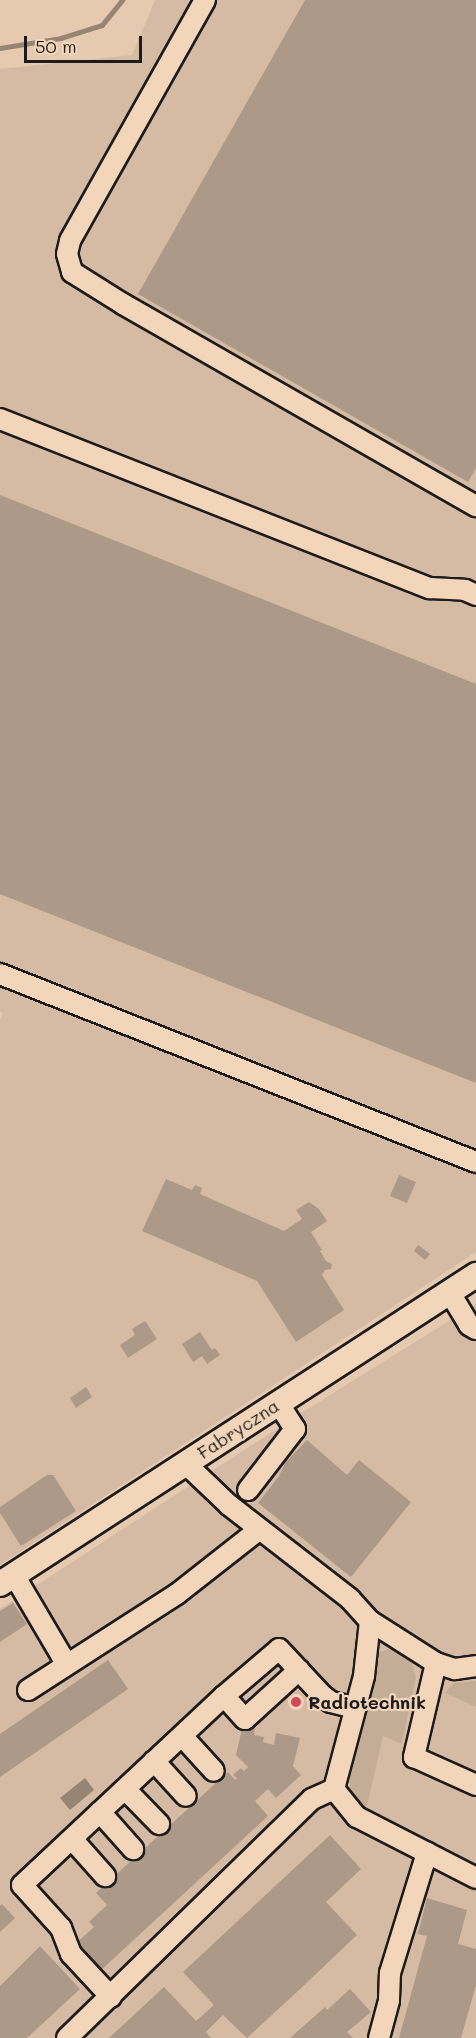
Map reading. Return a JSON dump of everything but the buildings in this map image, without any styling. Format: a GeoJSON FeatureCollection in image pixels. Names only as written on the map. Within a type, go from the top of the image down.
{"type":"FeatureCollection","features":[{"type":"Feature","properties":{"kind":"main road","name":"Fabryczna"},"geometry":{"type":"LineString","coordinates":[[7,1580],[476,1275]]}},
{"type":"Feature","properties":{"kind":"lane"},"geometry":{"type":"LineString","coordinates":[[205,0],[69,241],[67,254],[72,272],[123,304],[476,506]]}},
{"type":"Feature","properties":{"kind":"lane"},"geometry":{"type":"LineString","coordinates":[[0,419],[430,588],[465,590],[476,595]]}},
{"type":"Feature","properties":{"kind":"lane"},"geometry":{"type":"LineString","coordinates":[[0,974],[476,1162]]}},
{"type":"Feature","properties":{"kind":"lane"},"geometry":{"type":"LineString","coordinates":[[450,1293],[470,1325],[476,1329]]}},
{"type":"Feature","properties":{"kind":"lane"},"geometry":{"type":"LineString","coordinates":[[248,1490],[295,1429],[278,1403]]}},
{"type":"Feature","properties":{"kind":"lane"},"geometry":{"type":"LineString","coordinates":[[185,1463],[229,1505],[350,1599],[370,1621],[436,1663],[455,1669],[476,1665]]}},
{"type":"Feature","properties":{"kind":"lane"},"geometry":{"type":"LineString","coordinates":[[28,1690],[177,1594],[260,1529]]}},
{"type":"Feature","properties":{"kind":"lane"},"geometry":{"type":"LineString","coordinates":[[7,1580],[67,1665]]}},
{"type":"Feature","properties":{"kind":"lane"},"geometry":{"type":"LineString","coordinates":[[334,1789],[364,1676],[370,1621]]}},
{"type":"Feature","properties":{"kind":"lane"},"geometry":{"type":"LineString","coordinates":[[111,1997],[72,1954],[62,1928],[22,1885],[224,1695],[279,1649],[331,1702],[354,1708]]}},
{"type":"Feature","properties":{"kind":"lane"},"geometry":{"type":"LineString","coordinates":[[436,1663],[414,1757],[476,1785]]}},
{"type":"Feature","properties":{"kind":"lane"},"geometry":{"type":"LineString","coordinates":[[224,1695],[245,1719],[299,1670]]}},
{"type":"Feature","properties":{"kind":"lane"},"geometry":{"type":"LineString","coordinates":[[182,1736],[214,1771]]}},
{"type":"Feature","properties":{"kind":"lane"},"geometry":{"type":"LineString","coordinates":[[154,1761],[186,1796]]}},
{"type":"Feature","properties":{"kind":"lane"},"geometry":{"type":"LineString","coordinates":[[125,1789],[159,1824]]}},
{"type":"Feature","properties":{"kind":"lane"},"geometry":{"type":"LineString","coordinates":[[334,1789],[357,1817],[476,1878]]}},
{"type":"Feature","properties":{"kind":"lane"},"geometry":{"type":"LineString","coordinates":[[67,2038],[312,1799],[334,1789]]}},
{"type":"Feature","properties":{"kind":"lane"},"geometry":{"type":"LineString","coordinates":[[100,1812],[133,1849]]}},
{"type":"Feature","properties":{"kind":"lane"},"geometry":{"type":"LineString","coordinates":[[72,1839],[105,1876]]}},
{"type":"Feature","properties":{"kind":"lane"},"geometry":{"type":"LineString","coordinates":[[379,2038],[389,2000],[390,1973],[427,1853]]}},
{"type":"Feature","properties":{"kind":"shaded area"},"geometry":{"type":"Polygon","coordinates":[[[155,0],[476,0],[476,1252],[0,1565],[0,1019],[3,1013],[0,1012],[0,69],[132,55],[155,0]]]}},
{"type":"Feature","properties":{"kind":"shaded area"},"geometry":{"type":"Polygon","coordinates":[[[476,1304],[476,2038],[0,2038],[0,1609],[298,1415],[476,1304]]]}},
{"type":"Feature","properties":{"kind":"shaded area"},"geometry":{"type":"Polygon","coordinates":[[[391,1648],[410,1660],[416,1676],[402,1744],[383,1736],[365,1814],[350,1793],[350,1771],[377,1657],[380,1652],[391,1648]]]}},
{"type":"Feature","properties":{"kind":"shaded area"},"geometry":{"type":"Polygon","coordinates":[[[476,1681],[476,1707],[445,1693],[454,1683],[476,1681]]]}},
{"type":"Feature","properties":{"kind":"shaded area"},"geometry":{"type":"Polygon","coordinates":[[[85,1778],[94,1790],[70,1810],[60,1798],[85,1778]]]}},
{"type":"Feature","properties":{"kind":"waterway"},"geometry":{"type":"LineString","coordinates":[[0,48],[61,38],[102,25],[122,0]]}},
{"type":"Feature","properties":{"kind":"place","name":"Radiotechnik"},"geometry":{"type":"Point","coordinates":[296,1702]}}]}
